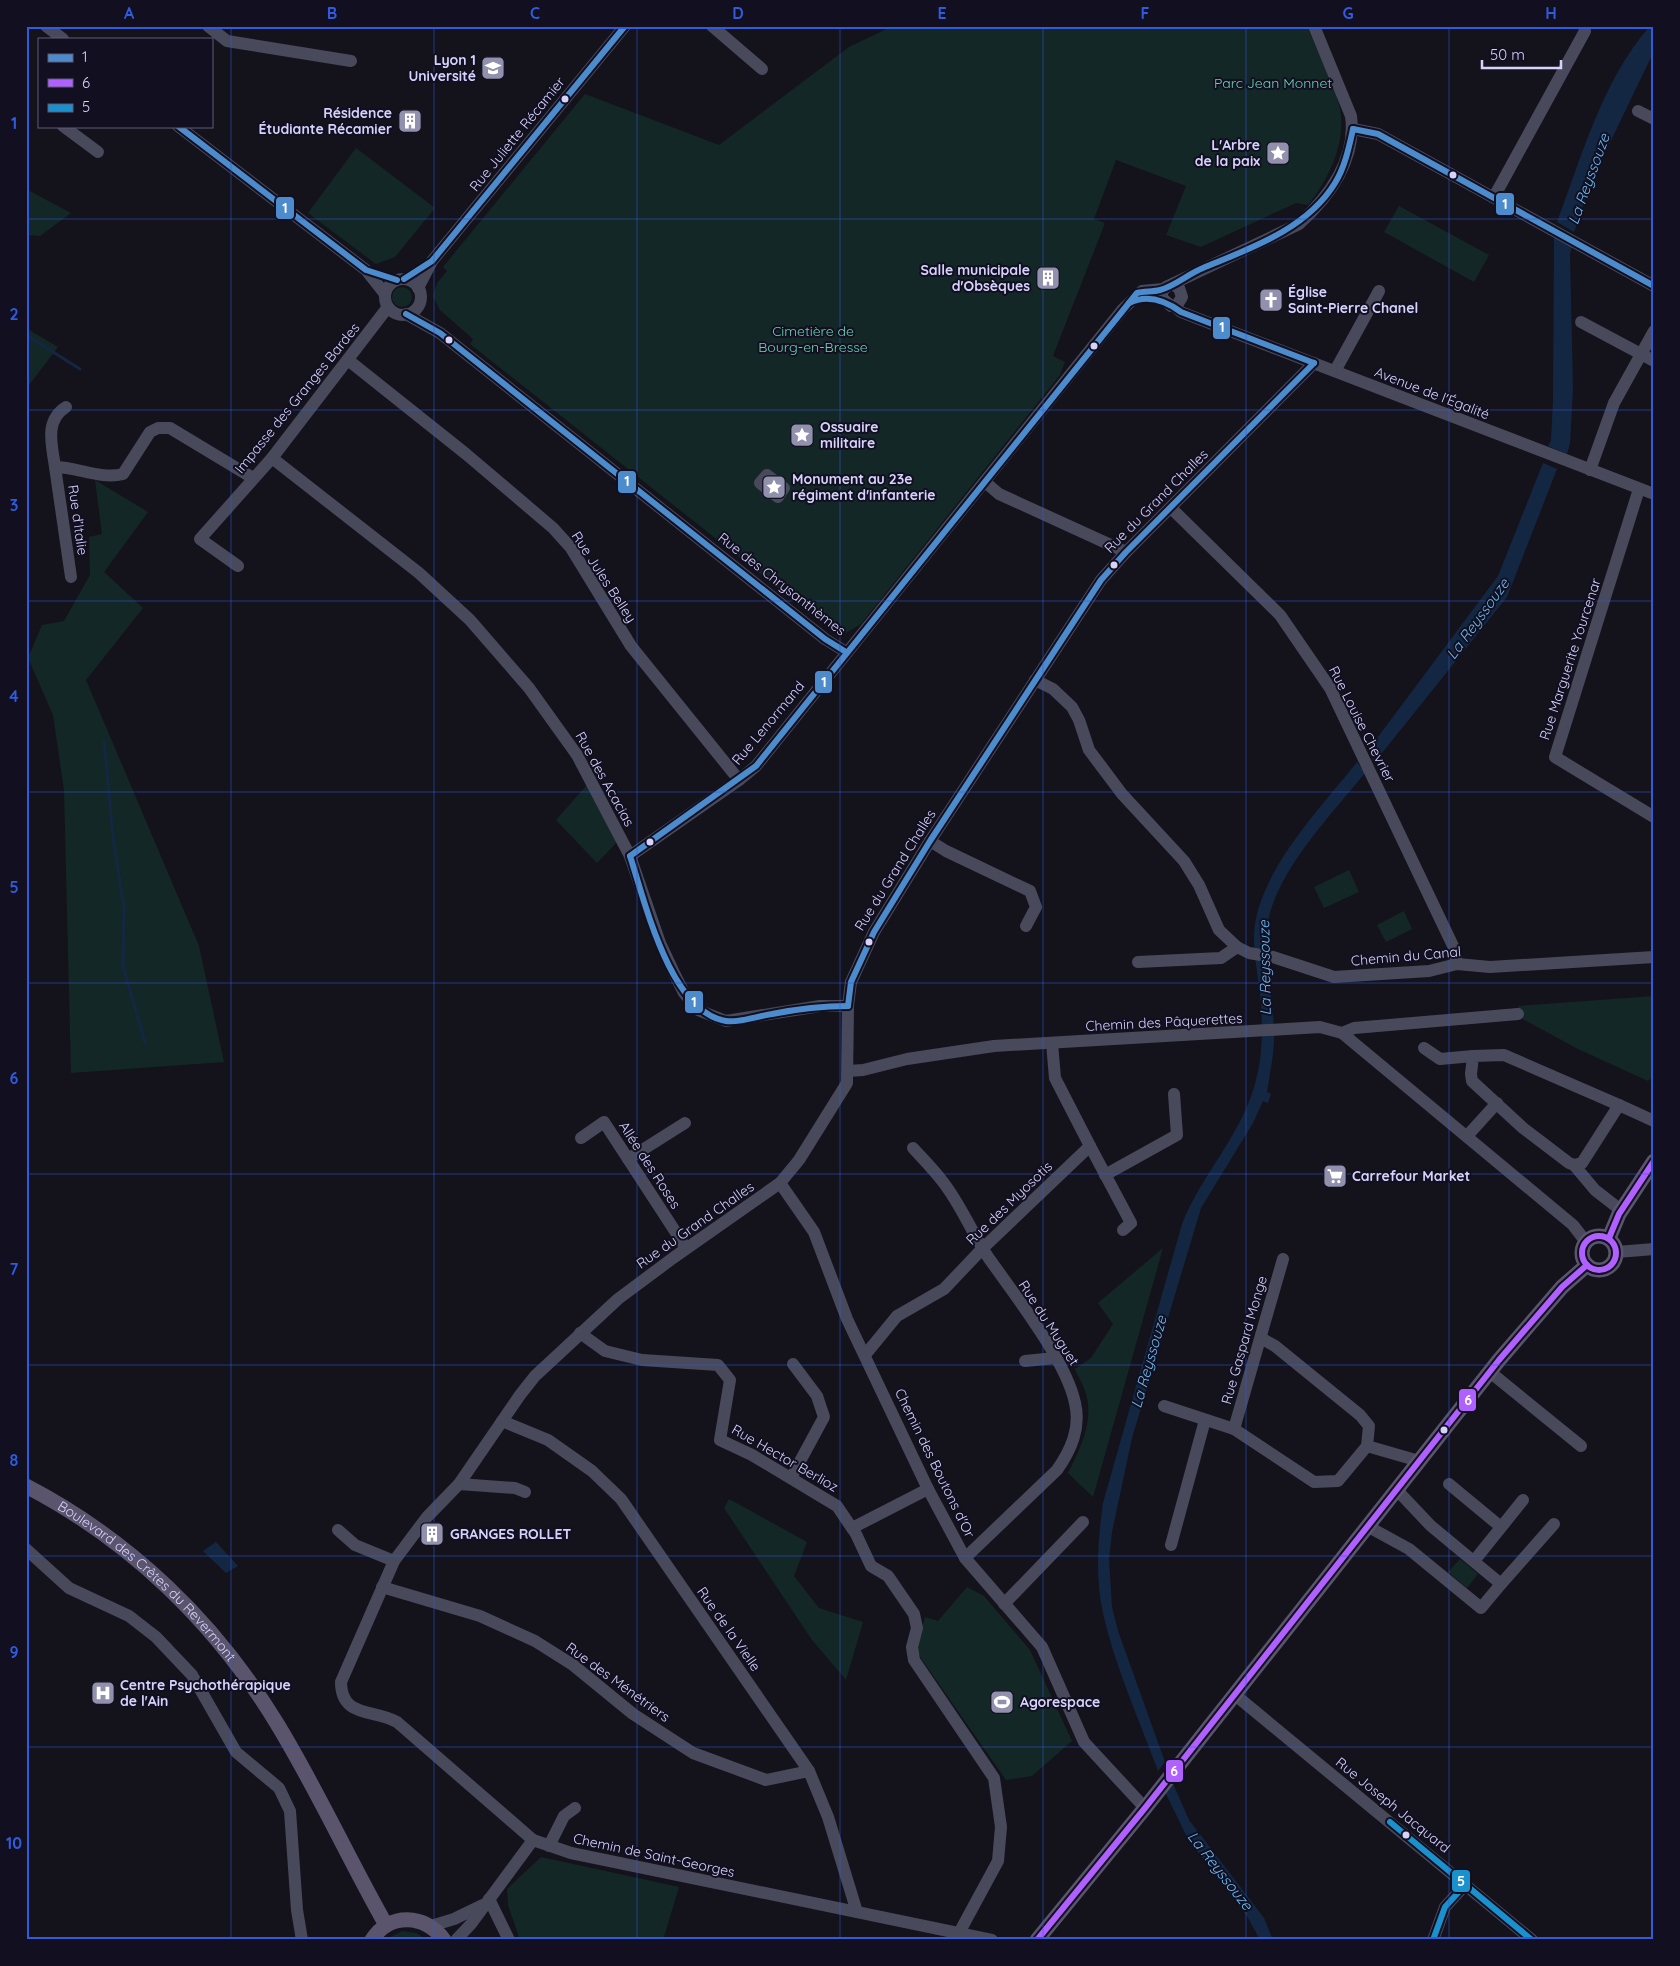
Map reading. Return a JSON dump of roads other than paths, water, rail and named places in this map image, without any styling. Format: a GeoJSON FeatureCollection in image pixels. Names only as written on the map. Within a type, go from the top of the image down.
{"type":"FeatureCollection","features":[{"type":"Feature","properties":{"kind":"main road"},"geometry":{"type":"LineString","coordinates":[[1609,1238],[1622,1211],[1654,1161]]}},
{"type":"Feature","properties":{"kind":"main road"},"geometry":{"type":"LineString","coordinates":[[1597,1235],[1609,1238],[1617,1252],[1616,1259],[1606,1268],[1593,1269],[1587,1265],[1582,1254],[1586,1242],[1597,1235]]}},
{"type":"Feature","properties":{"kind":"main road"},"geometry":{"type":"LineString","coordinates":[[1037,1940],[1145,1808],[1396,1488],[1490,1372],[1544,1307],[1587,1265]]}},
{"type":"Feature","properties":{"kind":"main road","name":"Boulevard des Crêtes du Revermont"},"geometry":{"type":"LineString","coordinates":[[26,1486],[104,1533],[163,1581],[203,1621],[236,1663],[276,1722],[386,1925]]}},
{"type":"Feature","properties":{"kind":"main road"},"geometry":{"type":"LineString","coordinates":[[372,1940],[386,1925],[409,1919],[431,1926],[444,1940]]}},
{"type":"Feature","properties":{"kind":"street"},"geometry":{"type":"LineString","coordinates":[[208,26],[227,41],[351,61]]}},
{"type":"Feature","properties":{"kind":"street","name":"Rue Juliette Récamier"},"geometry":{"type":"LineString","coordinates":[[418,288],[432,261],[625,26]]}},
{"type":"Feature","properties":{"kind":"street"},"geometry":{"type":"LineString","coordinates":[[712,26],[762,69]]}},
{"type":"Feature","properties":{"kind":"street"},"geometry":{"type":"LineString","coordinates":[[1172,295],[1182,278],[1277,236],[1298,224],[1315,209],[1336,181],[1345,160],[1353,130],[1344,96],[1314,26]]}},
{"type":"Feature","properties":{"kind":"street"},"geometry":{"type":"LineString","coordinates":[[1494,197],[1585,31],[1584,26]]}},
{"type":"Feature","properties":{"kind":"street"},"geometry":{"type":"LineString","coordinates":[[49,28],[62,38]]}},
{"type":"Feature","properties":{"kind":"street"},"geometry":{"type":"LineString","coordinates":[[1638,111],[1654,119]]}},
{"type":"Feature","properties":{"kind":"street"},"geometry":{"type":"LineString","coordinates":[[66,128],[98,152]]}},
{"type":"Feature","properties":{"kind":"street"},"geometry":{"type":"LineString","coordinates":[[181,128],[366,270],[385,294],[388,307],[394,312],[406,314],[416,309],[420,303],[418,288],[412,282],[366,270]]}},
{"type":"Feature","properties":{"kind":"street"},"geometry":{"type":"LineString","coordinates":[[1353,130],[1378,134],[1654,286]]}},
{"type":"Feature","properties":{"kind":"street","name":"Rue Juliette Récamier"},"geometry":{"type":"LineString","coordinates":[[400,279],[432,261]]}},
{"type":"Feature","properties":{"kind":"street"},"geometry":{"type":"LineString","coordinates":[[385,294],[389,285],[400,279]]}},
{"type":"Feature","properties":{"kind":"street","name":"Rue des Chrysanthèmes"},"geometry":{"type":"LineString","coordinates":[[406,314],[440,333],[825,639],[846,652],[1131,301],[1142,291],[1172,295]]}},
{"type":"Feature","properties":{"kind":"street"},"geometry":{"type":"LineString","coordinates":[[1335,372],[1378,291]]}},
{"type":"Feature","properties":{"kind":"street","name":"Avenue de l'Égalité"},"geometry":{"type":"LineString","coordinates":[[1172,295],[1199,319],[1654,494]]}},
{"type":"Feature","properties":{"kind":"street","name":"Rue des Chrysanthèmes"},"geometry":{"type":"LineString","coordinates":[[420,303],[440,333]]}},
{"type":"Feature","properties":{"kind":"street","name":"Impasse des Granges Bardes"},"geometry":{"type":"LineString","coordinates":[[238,566],[200,539],[272,458],[388,307]]}},
{"type":"Feature","properties":{"kind":"street"},"geometry":{"type":"LineString","coordinates":[[1581,322],[1654,361]]}},
{"type":"Feature","properties":{"kind":"street"},"geometry":{"type":"LineString","coordinates":[[1590,470],[1614,402],[1654,331]]}},
{"type":"Feature","properties":{"kind":"street","name":"Rue Jules Belley"},"geometry":{"type":"LineString","coordinates":[[348,360],[466,454],[553,528],[571,548],[636,652],[739,780]]}},
{"type":"Feature","properties":{"kind":"street","name":"Rue du Grand Challes"},"geometry":{"type":"LineString","coordinates":[[353,1708],[344,1700],[342,1682],[394,1561],[427,1517],[459,1484],[502,1420],[535,1376],[618,1299],[686,1248],[780,1183],[800,1160],[847,1083],[848,1006],[851,982],[874,932],[930,841],[1101,580],[1126,552],[1314,364]]}},
{"type":"Feature","properties":{"kind":"street","name":"Rue d’Italie"},"geometry":{"type":"LineString","coordinates":[[66,407],[59,411],[49,429],[71,577]]}},
{"type":"Feature","properties":{"kind":"street","name":"Rue d’Italie"},"geometry":{"type":"LineString","coordinates":[[55,467],[68,467],[114,477],[123,474],[150,432],[158,428],[170,428],[253,478]]}},
{"type":"Feature","properties":{"kind":"street","name":"Rue des Acacias"},"geometry":{"type":"LineString","coordinates":[[272,458],[419,574],[470,620],[529,688],[577,755],[630,856],[660,943],[684,993],[698,1010],[726,1021],[820,1006],[848,1006]]}},
{"type":"Feature","properties":{"kind":"street"},"geometry":{"type":"LineString","coordinates":[[985,482],[999,494],[1126,552]]}},
{"type":"Feature","properties":{"kind":"street","name":"Rue Marguerite Yourcenar"},"geometry":{"type":"LineString","coordinates":[[1640,489],[1555,757],[1654,817]]}},
{"type":"Feature","properties":{"kind":"street","name":"Rue Louise Chevrier"},"geometry":{"type":"LineString","coordinates":[[1171,508],[1280,616],[1330,688],[1454,948],[1457,964]]}},
{"type":"Feature","properties":{"kind":"street","name":"Rue Lenormand"},"geometry":{"type":"LineString","coordinates":[[630,856],[739,780],[756,766],[846,652]]}},
{"type":"Feature","properties":{"kind":"street"},"geometry":{"type":"LineString","coordinates":[[1035,680],[1053,689],[1072,707],[1089,750],[1122,794],[1184,861],[1199,885],[1220,930],[1243,950],[1221,958],[1138,962]]}},
{"type":"Feature","properties":{"kind":"street"},"geometry":{"type":"LineString","coordinates":[[930,841],[946,851],[1030,891],[1036,907],[1026,926]]}},
{"type":"Feature","properties":{"kind":"street","name":"Chemin du Canal"},"geometry":{"type":"LineString","coordinates":[[1243,950],[1273,957],[1334,977],[1429,971],[1457,964],[1490,968],[1654,957]]}},
{"type":"Feature","properties":{"kind":"street"},"geometry":{"type":"LineString","coordinates":[[1342,1033],[1354,1028],[1518,1014]]}},
{"type":"Feature","properties":{"kind":"street","name":"Chemin des Pâquerettes"},"geometry":{"type":"LineString","coordinates":[[848,1071],[864,1070],[907,1059],[994,1046],[1320,1027],[1342,1033],[1573,1225],[1586,1242]]}},
{"type":"Feature","properties":{"kind":"street"},"geometry":{"type":"LineString","coordinates":[[1052,1043],[1055,1078],[1131,1223],[1123,1230]]}},
{"type":"Feature","properties":{"kind":"street"},"geometry":{"type":"LineString","coordinates":[[1424,1048],[1440,1059],[1504,1055],[1511,1057],[1654,1121]]}},
{"type":"Feature","properties":{"kind":"street"},"geometry":{"type":"LineString","coordinates":[[1473,1056],[1472,1081],[1523,1128],[1574,1165],[1595,1190],[1622,1211]]}},
{"type":"Feature","properties":{"kind":"street"},"geometry":{"type":"LineString","coordinates":[[1105,1175],[1177,1135],[1174,1094]]}},
{"type":"Feature","properties":{"kind":"street"},"geometry":{"type":"LineString","coordinates":[[1467,1136],[1497,1103]]}},
{"type":"Feature","properties":{"kind":"street"},"geometry":{"type":"LineString","coordinates":[[1574,1165],[1580,1164],[1587,1157],[1619,1105]]}},
{"type":"Feature","properties":{"kind":"street","name":"Allée des Roses"},"geometry":{"type":"LineString","coordinates":[[580,1138],[604,1122],[686,1248]]}},
{"type":"Feature","properties":{"kind":"street"},"geometry":{"type":"LineString","coordinates":[[628,1159],[685,1123]]}},
{"type":"Feature","properties":{"kind":"street","name":"Rue des Myosotis"},"geometry":{"type":"LineString","coordinates":[[866,1355],[897,1316],[944,1289],[983,1248],[1090,1146]]}},
{"type":"Feature","properties":{"kind":"street","name":"Rue du Muguet"},"geometry":{"type":"LineString","coordinates":[[913,1148],[944,1182],[983,1248],[1055,1358],[1068,1380],[1076,1403],[1075,1437],[1057,1470],[965,1558]]}},
{"type":"Feature","properties":{"kind":"street","name":"Chemin des Boutons d'Or"},"geometry":{"type":"LineString","coordinates":[[780,1183],[814,1232],[847,1319],[866,1355],[928,1489],[965,1558],[1042,1647],[1084,1742],[1145,1808]]}},
{"type":"Feature","properties":{"kind":"street"},"geometry":{"type":"LineString","coordinates":[[1617,1252],[1654,1249]]}},
{"type":"Feature","properties":{"kind":"street","name":"Rue Gaspard Monge"},"geometry":{"type":"LineString","coordinates":[[1234,1429],[1283,1259]]}},
{"type":"Feature","properties":{"kind":"street","name":"Rue Hector Berlioz"},"geometry":{"type":"LineString","coordinates":[[580,1333],[605,1352],[642,1360],[718,1366],[730,1380],[720,1440],[752,1455],[838,1506],[852,1528],[871,1566],[888,1576],[914,1614],[917,1628],[912,1647],[914,1660],[994,1778],[1001,1827],[998,1861],[959,1933]]}},
{"type":"Feature","properties":{"kind":"street"},"geometry":{"type":"LineString","coordinates":[[1164,1406],[1234,1429],[1314,1482],[1338,1481],[1367,1446],[1369,1426],[1360,1415],[1275,1346],[1261,1338]]}},
{"type":"Feature","properties":{"kind":"street"},"geometry":{"type":"LineString","coordinates":[[1025,1361],[1055,1358]]}},
{"type":"Feature","properties":{"kind":"street"},"geometry":{"type":"LineString","coordinates":[[791,1478],[824,1417],[817,1396],[793,1364]]}},
{"type":"Feature","properties":{"kind":"street"},"geometry":{"type":"LineString","coordinates":[[1490,1372],[1581,1446]]}},
{"type":"Feature","properties":{"kind":"street","name":"Rue de la Vielle"},"geometry":{"type":"LineString","coordinates":[[502,1420],[548,1440],[592,1471],[621,1499],[809,1771],[828,1817],[857,1912]]}},
{"type":"Feature","properties":{"kind":"street"},"geometry":{"type":"LineString","coordinates":[[1171,1544],[1206,1420]]}},
{"type":"Feature","properties":{"kind":"street"},"geometry":{"type":"LineString","coordinates":[[1367,1446],[1419,1460]]}},
{"type":"Feature","properties":{"kind":"street"},"geometry":{"type":"LineString","coordinates":[[459,1484],[515,1488],[525,1492]]}},
{"type":"Feature","properties":{"kind":"street"},"geometry":{"type":"LineString","coordinates":[[1449,1484],[1501,1527]]}},
{"type":"Feature","properties":{"kind":"street"},"geometry":{"type":"LineString","coordinates":[[1396,1488],[1432,1526],[1501,1584]]}},
{"type":"Feature","properties":{"kind":"street"},"geometry":{"type":"LineString","coordinates":[[852,1528],[928,1489]]}},
{"type":"Feature","properties":{"kind":"street"},"geometry":{"type":"LineString","coordinates":[[1474,1561],[1523,1500]]}},
{"type":"Feature","properties":{"kind":"street"},"geometry":{"type":"LineString","coordinates":[[1004,1604],[1082,1522]]}},
{"type":"Feature","properties":{"kind":"street"},"geometry":{"type":"LineString","coordinates":[[1367,1526],[1409,1549],[1481,1608],[1554,1524]]}},
{"type":"Feature","properties":{"kind":"street"},"geometry":{"type":"LineString","coordinates":[[338,1530],[355,1545],[394,1561]]}},
{"type":"Feature","properties":{"kind":"street"},"geometry":{"type":"LineString","coordinates":[[26,1549],[69,1588],[129,1616],[156,1637],[192,1675],[236,1752],[279,1788],[290,1811],[296,1910],[302,1940]]}},
{"type":"Feature","properties":{"kind":"street","name":"Rue des Ménétriers"},"geometry":{"type":"LineString","coordinates":[[382,1587],[480,1616],[535,1641],[574,1665],[633,1714],[693,1753],[766,1780],[809,1771]]}},
{"type":"Feature","properties":{"kind":"street","name":"Rue Joseph Jacquard"},"geometry":{"type":"LineString","coordinates":[[1234,1694],[1532,1940]]}},
{"type":"Feature","properties":{"kind":"street","name":"Chemin de Saint-Georges"},"geometry":{"type":"LineString","coordinates":[[353,1708],[385,1715],[398,1722],[533,1840],[549,1846],[572,1853],[992,1940]]}},
{"type":"Feature","properties":{"kind":"street"},"geometry":{"type":"LineString","coordinates":[[549,1846],[564,1816],[575,1808]]}},
{"type":"Feature","properties":{"kind":"street"},"geometry":{"type":"LineString","coordinates":[[456,1940],[471,1924],[533,1840]]}},
{"type":"Feature","properties":{"kind":"street"},"geometry":{"type":"LineString","coordinates":[[1433,1940],[1445,1907],[1466,1884]]}},
{"type":"Feature","properties":{"kind":"street"},"geometry":{"type":"LineString","coordinates":[[431,1926],[454,1919],[487,1901]]}},
{"type":"Feature","properties":{"kind":"street"},"geometry":{"type":"LineString","coordinates":[[487,1901],[509,1940]]}},
{"type":"Feature","properties":{"kind":"water","name":"La Reyssouze"},"geometry":{"type":"Polygon","coordinates":[[[1650,26],[1654,26],[1654,51],[1591,182],[1574,232],[1557,222],[1585,145],[1606,95],[1619,71],[1633,48],[1650,26]]]}},
{"type":"Feature","properties":{"kind":"water"},"geometry":{"type":"Polygon","coordinates":[[[1554,237],[1572,246],[1570,254],[1573,389],[1570,443],[1567,454],[1548,446],[1551,441],[1553,401],[1554,237]]]}},
{"type":"Feature","properties":{"kind":"water","name":"La Reyssouze"},"geometry":{"type":"Polygon","coordinates":[[[1543,463],[1557,469],[1507,597],[1374,763],[1369,749],[1498,576],[1543,463]]]}},
{"type":"Feature","properties":{"kind":"water","name":"La Reyssouze"},"geometry":{"type":"Polygon","coordinates":[[[1357,762],[1365,773],[1305,846],[1280,888],[1271,908],[1266,942],[1274,1031],[1273,1054],[1267,1092],[1271,1094],[1268,1103],[1263,1101],[1253,1123],[1201,1208],[1132,1438],[1112,1532],[1109,1559],[1112,1607],[1118,1631],[1165,1762],[1158,1771],[1121,1673],[1108,1633],[1100,1599],[1098,1558],[1103,1503],[1182,1224],[1190,1205],[1242,1118],[1256,1080],[1260,1060],[1262,1026],[1254,938],[1257,915],[1265,891],[1277,867],[1292,844],[1357,762]]]}},
{"type":"Feature","properties":{"kind":"water"},"geometry":{"type":"Polygon","coordinates":[[[216,1542],[238,1566],[226,1573],[203,1551],[216,1542]]]}},
{"type":"Feature","properties":{"kind":"water","name":"La Reyssouze"},"geometry":{"type":"Polygon","coordinates":[[[1171,1779],[1189,1820],[1264,1918],[1273,1940],[1260,1940],[1247,1916],[1188,1839],[1164,1790],[1171,1779]]]}},
{"type":"Feature","properties":{"kind":"waterway"},"geometry":{"type":"LineString","coordinates":[[26,335],[80,369]]}},
{"type":"Feature","properties":{"kind":"waterway"},"geometry":{"type":"LineString","coordinates":[[104,741],[113,837],[124,908],[123,966],[145,1043]]}},
{"type":"Feature","properties":{"kind":"place","name":"Lyon 1 Université"},"geometry":{"type":"Point","coordinates":[493,68]}},
{"type":"Feature","properties":{"kind":"place","name":"Résidence Étudiante Récamier"},"geometry":{"type":"Point","coordinates":[410,121]}},
{"type":"Feature","properties":{"kind":"place","name":"L'Arbre de la paix"},"geometry":{"type":"Point","coordinates":[1278,153]}},
{"type":"Feature","properties":{"kind":"place","name":"Salle municipale d'Obsèques"},"geometry":{"type":"Point","coordinates":[1048,278]}},
{"type":"Feature","properties":{"kind":"place","name":"Église Saint-Pierre Chanel"},"geometry":{"type":"Point","coordinates":[1271,300]}},
{"type":"Feature","properties":{"kind":"place","name":"Ossuaire militaire"},"geometry":{"type":"Point","coordinates":[802,435]}},
{"type":"Feature","properties":{"kind":"place","name":"Monument au 23e régiment d'infanterie"},"geometry":{"type":"Point","coordinates":[774,487]}},
{"type":"Feature","properties":{"kind":"place","name":"Carrefour Market"},"geometry":{"type":"Point","coordinates":[1335,1176]}},
{"type":"Feature","properties":{"kind":"place","name":"GRANGES ROLLET"},"geometry":{"type":"Point","coordinates":[432,1534]}},
{"type":"Feature","properties":{"kind":"place","name":"Centre Psychothérapique de l'Ain"},"geometry":{"type":"Point","coordinates":[103,1693]}},
{"type":"Feature","properties":{"kind":"place","name":"Agorespace"},"geometry":{"type":"Point","coordinates":[1002,1702]}},
{"type":"Feature","properties":{"kind":"park label","name":"Parc Jean Monnet"},"geometry":{"type":"Point","coordinates":[1273,83]}},
{"type":"Feature","properties":{"kind":"park label","name":"Cimetière de Bourg-en-Bresse"},"geometry":{"type":"Point","coordinates":[813,340]}}]}
